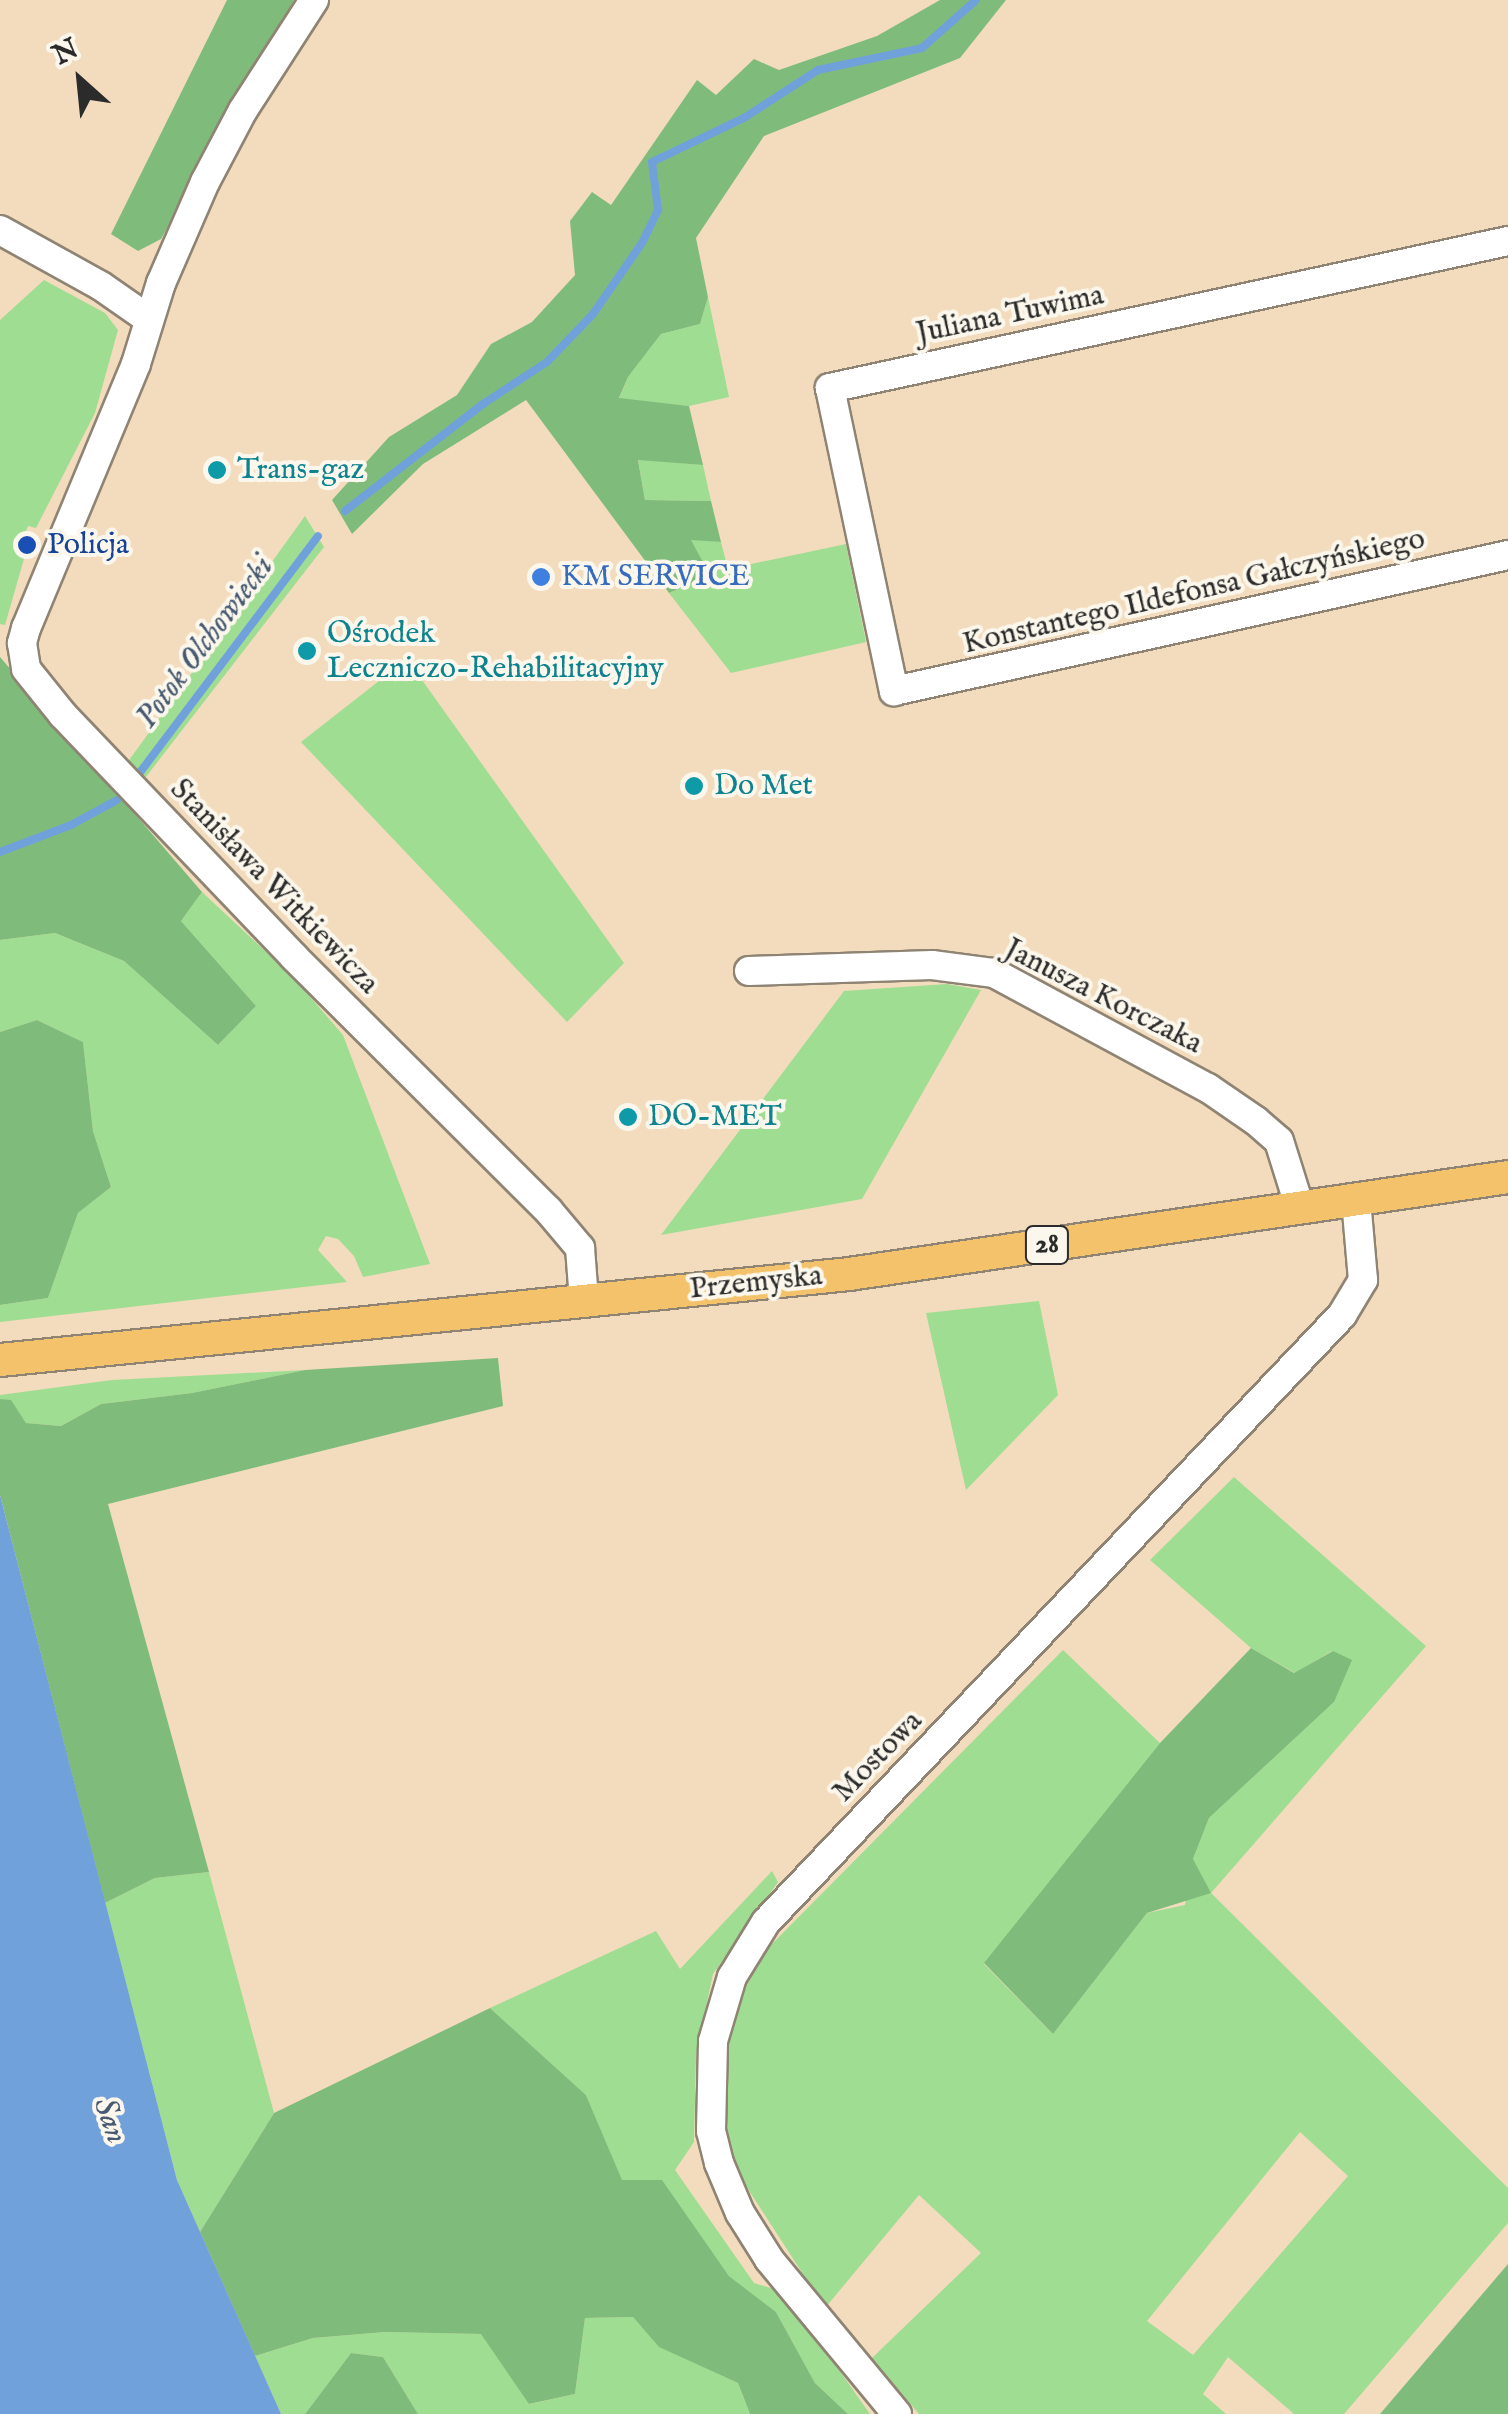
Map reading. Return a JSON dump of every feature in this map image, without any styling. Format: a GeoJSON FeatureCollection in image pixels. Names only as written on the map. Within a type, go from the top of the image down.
{"type":"FeatureCollection","features":[{"type":"Feature","properties":{"kind":"main road","name":"Przemyska"},"geometry":{"type":"LineString","coordinates":[[0,1360],[850,1274],[1508,1177]]}},
{"type":"Feature","properties":{"kind":"street","name":"Stanisława Witkiewicza"},"geometry":{"type":"LineString","coordinates":[[314,0],[242,110],[205,182],[147,318],[136,364],[26,628],[22,643],[26,669],[63,715],[294,957],[548,1210],[580,1248],[584,1300]]}},
{"type":"Feature","properties":{"kind":"street"},"geometry":{"type":"LineString","coordinates":[[0,230],[100,286],[147,318]]}},
{"type":"Feature","properties":{"kind":"street","name":"Juliana Tuwima"},"geometry":{"type":"LineString","coordinates":[[894,691],[830,388],[1508,241]]}},
{"type":"Feature","properties":{"kind":"street","name":"Konstantego Ildefonsa Gałczyńskiego"},"geometry":{"type":"LineString","coordinates":[[894,691],[1508,555]]}},
{"type":"Feature","properties":{"kind":"street","name":"Janusza Korczaka"},"geometry":{"type":"LineString","coordinates":[[749,970],[932,965],[994,972],[1208,1088],[1256,1121],[1279,1141],[1300,1208]]}},
{"type":"Feature","properties":{"kind":"street","name":"Mostowa"},"geometry":{"type":"LineString","coordinates":[[897,2414],[769,2259],[740,2213],[719,2162],[711,2130],[713,2042],[732,1977],[766,1922],[1342,1315],[1363,1280],[1356,1200]]}},
{"type":"Feature","properties":{"kind":"green space"},"geometry":{"type":"Polygon","coordinates":[[[227,0],[294,0],[161,239],[138,251],[111,234],[227,0]]]}},
{"type":"Feature","properties":{"kind":"green space"},"geometry":{"type":"Polygon","coordinates":[[[940,0],[1006,0],[960,58],[764,136],[696,238],[708,297],[700,324],[661,334],[628,377],[619,398],[689,406],[703,465],[638,460],[645,500],[711,501],[721,542],[691,540],[710,575],[669,593],[526,400],[423,464],[352,534],[332,500],[389,437],[457,395],[491,344],[532,322],[575,275],[570,221],[592,192],[611,205],[697,80],[716,95],[754,59],[779,70],[877,36],[940,0]]]}},
{"type":"Feature","properties":{"kind":"green space"},"geometry":{"type":"Polygon","coordinates":[[[44,280],[105,313],[118,330],[95,413],[36,528],[28,526],[16,554],[24,559],[5,625],[0,624],[0,320],[44,280]]]}},
{"type":"Feature","properties":{"kind":"green space"},"geometry":{"type":"Polygon","coordinates":[[[708,297],[729,397],[689,406],[619,399],[628,377],[661,334],[700,324],[708,297]]]}},
{"type":"Feature","properties":{"kind":"green space"},"geometry":{"type":"Polygon","coordinates":[[[638,459],[703,465],[711,501],[645,500],[638,459]]]}},
{"type":"Feature","properties":{"kind":"green space"},"geometry":{"type":"Polygon","coordinates":[[[305,516],[324,547],[145,778],[127,763],[305,516]]]}},
{"type":"Feature","properties":{"kind":"green space"},"geometry":{"type":"Polygon","coordinates":[[[690,539],[721,542],[728,569],[846,544],[866,642],[731,673],[669,593],[710,575],[690,539]]]}},
{"type":"Feature","properties":{"kind":"green space"},"geometry":{"type":"Polygon","coordinates":[[[0,657],[202,892],[181,921],[256,1006],[218,1045],[124,961],[55,933],[0,940],[0,657]]]}},
{"type":"Feature","properties":{"kind":"green space"},"geometry":{"type":"Polygon","coordinates":[[[407,659],[624,963],[567,1022],[301,742],[407,659]]]}},
{"type":"Feature","properties":{"kind":"green space"},"geometry":{"type":"Polygon","coordinates":[[[202,892],[292,976],[343,1035],[430,1264],[363,1277],[354,1256],[338,1239],[326,1236],[318,1250],[347,1282],[0,1322],[0,1305],[48,1298],[78,1213],[111,1187],[93,1131],[83,1042],[37,1020],[0,1032],[0,940],[55,933],[124,961],[218,1045],[256,1006],[181,921],[202,892]]]}},
{"type":"Feature","properties":{"kind":"green space"},"geometry":{"type":"Polygon","coordinates":[[[947,984],[981,990],[862,1199],[661,1235],[844,991],[947,984]]]}},
{"type":"Feature","properties":{"kind":"green space"},"geometry":{"type":"Polygon","coordinates":[[[37,1020],[83,1042],[93,1131],[111,1187],[78,1213],[48,1298],[0,1305],[0,1032],[37,1020]]]}},
{"type":"Feature","properties":{"kind":"green space"},"geometry":{"type":"Polygon","coordinates":[[[1039,1301],[1058,1395],[966,1490],[926,1313],[1039,1301]]]}},
{"type":"Feature","properties":{"kind":"green space"},"geometry":{"type":"Polygon","coordinates":[[[498,1358],[503,1406],[108,1504],[209,1872],[155,1878],[105,1903],[0,1495],[0,1399],[11,1400],[26,1423],[61,1426],[101,1404],[192,1393],[305,1370],[498,1358]]]}},
{"type":"Feature","properties":{"kind":"green space"},"geometry":{"type":"Polygon","coordinates":[[[305,1370],[192,1393],[101,1404],[61,1426],[26,1423],[11,1401],[0,1399],[0,1395],[112,1380],[305,1370]]]}},
{"type":"Feature","properties":{"kind":"green space"},"geometry":{"type":"Polygon","coordinates":[[[1234,1477],[1426,1646],[1211,1893],[1508,2188],[1508,2223],[1344,2414],[1294,2414],[1228,2357],[1203,2394],[1226,2414],[919,2414],[872,2358],[981,2253],[919,2195],[825,2308],[746,2186],[722,2127],[728,2021],[765,1951],[1063,1650],[1160,1743],[984,1964],[1053,2034],[1147,1913],[1185,1905],[1193,1859],[1209,1818],[1334,1702],[1332,1651],[1295,1673],[1251,1648],[1150,1560],[1234,1477]],[[1300,2132],[1147,2321],[1193,2355],[1348,2176],[1300,2132]]]}},
{"type":"Feature","properties":{"kind":"green space"},"geometry":{"type":"Polygon","coordinates":[[[1251,1648],[1294,1673],[1333,1651],[1352,1660],[1334,1702],[1209,1818],[1193,1859],[1211,1893],[1147,1913],[1053,2034],[984,1963],[1160,1743],[1251,1648]]]}},
{"type":"Feature","properties":{"kind":"green space"},"geometry":{"type":"Polygon","coordinates":[[[772,1871],[778,1882],[713,1974],[696,2055],[694,2142],[675,2170],[754,2283],[784,2292],[870,2414],[848,2414],[815,2383],[776,2312],[729,2276],[662,2181],[622,2181],[586,2095],[490,2008],[656,1931],[680,1969],[772,1871]]]}},
{"type":"Feature","properties":{"kind":"green space"},"geometry":{"type":"Polygon","coordinates":[[[209,1872],[274,2113],[200,2232],[177,2180],[105,1903],[155,1878],[209,1872]]]}},
{"type":"Feature","properties":{"kind":"green space"},"geometry":{"type":"Polygon","coordinates":[[[490,2008],[586,2095],[622,2180],[662,2180],[729,2276],[776,2312],[815,2383],[848,2414],[750,2414],[738,2383],[659,2347],[633,2317],[585,2318],[575,2394],[529,2404],[481,2334],[385,2332],[313,2338],[255,2356],[200,2232],[274,2113],[490,2008]]]}},
{"type":"Feature","properties":{"kind":"green space"},"geometry":{"type":"Polygon","coordinates":[[[1508,2264],[1508,2414],[1380,2414],[1508,2264]]]}},
{"type":"Feature","properties":{"kind":"green space"},"geometry":{"type":"Polygon","coordinates":[[[633,2317],[660,2347],[738,2383],[750,2414],[418,2414],[383,2357],[351,2353],[305,2414],[281,2414],[255,2356],[313,2338],[385,2332],[482,2334],[530,2404],[575,2394],[585,2318],[633,2317]]]}},
{"type":"Feature","properties":{"kind":"green space"},"geometry":{"type":"Polygon","coordinates":[[[351,2353],[383,2357],[418,2414],[305,2414],[351,2353]]]}},
{"type":"Feature","properties":{"kind":"water","name":"San"},"geometry":{"type":"Polygon","coordinates":[[[0,1495],[177,2180],[281,2414],[0,2414],[0,1495]]]}},
{"type":"Feature","properties":{"kind":"waterway","name":"Potok Olchowiecki"},"geometry":{"type":"LineString","coordinates":[[345,511],[483,404],[547,362],[593,314],[642,243],[658,210],[652,162],[744,118],[818,70],[922,48],[976,0]]}},
{"type":"Feature","properties":{"kind":"waterway","name":"Potok Olchowiecki"},"geometry":{"type":"LineString","coordinates":[[135,779],[318,536]]}},
{"type":"Feature","properties":{"kind":"waterway","name":"Potok Olchowiecki"},"geometry":{"type":"LineString","coordinates":[[0,852],[71,825],[117,800]]}},
{"type":"Feature","properties":{"kind":"place","name":"Trans-gaz"},"geometry":{"type":"Point","coordinates":[217,470]}},
{"type":"Feature","properties":{"kind":"place","name":"Policja"},"geometry":{"type":"Point","coordinates":[27,545]}},
{"type":"Feature","properties":{"kind":"place","name":"KM SERVICE"},"geometry":{"type":"Point","coordinates":[541,577]}},
{"type":"Feature","properties":{"kind":"place","name":"Ośrodek Leczniczo-Rehabilitacyjny"},"geometry":{"type":"Point","coordinates":[307,651]}},
{"type":"Feature","properties":{"kind":"place","name":"Do Met"},"geometry":{"type":"Point","coordinates":[694,786]}},
{"type":"Feature","properties":{"kind":"place","name":"DO-MET"},"geometry":{"type":"Point","coordinates":[628,1117]}}]}
